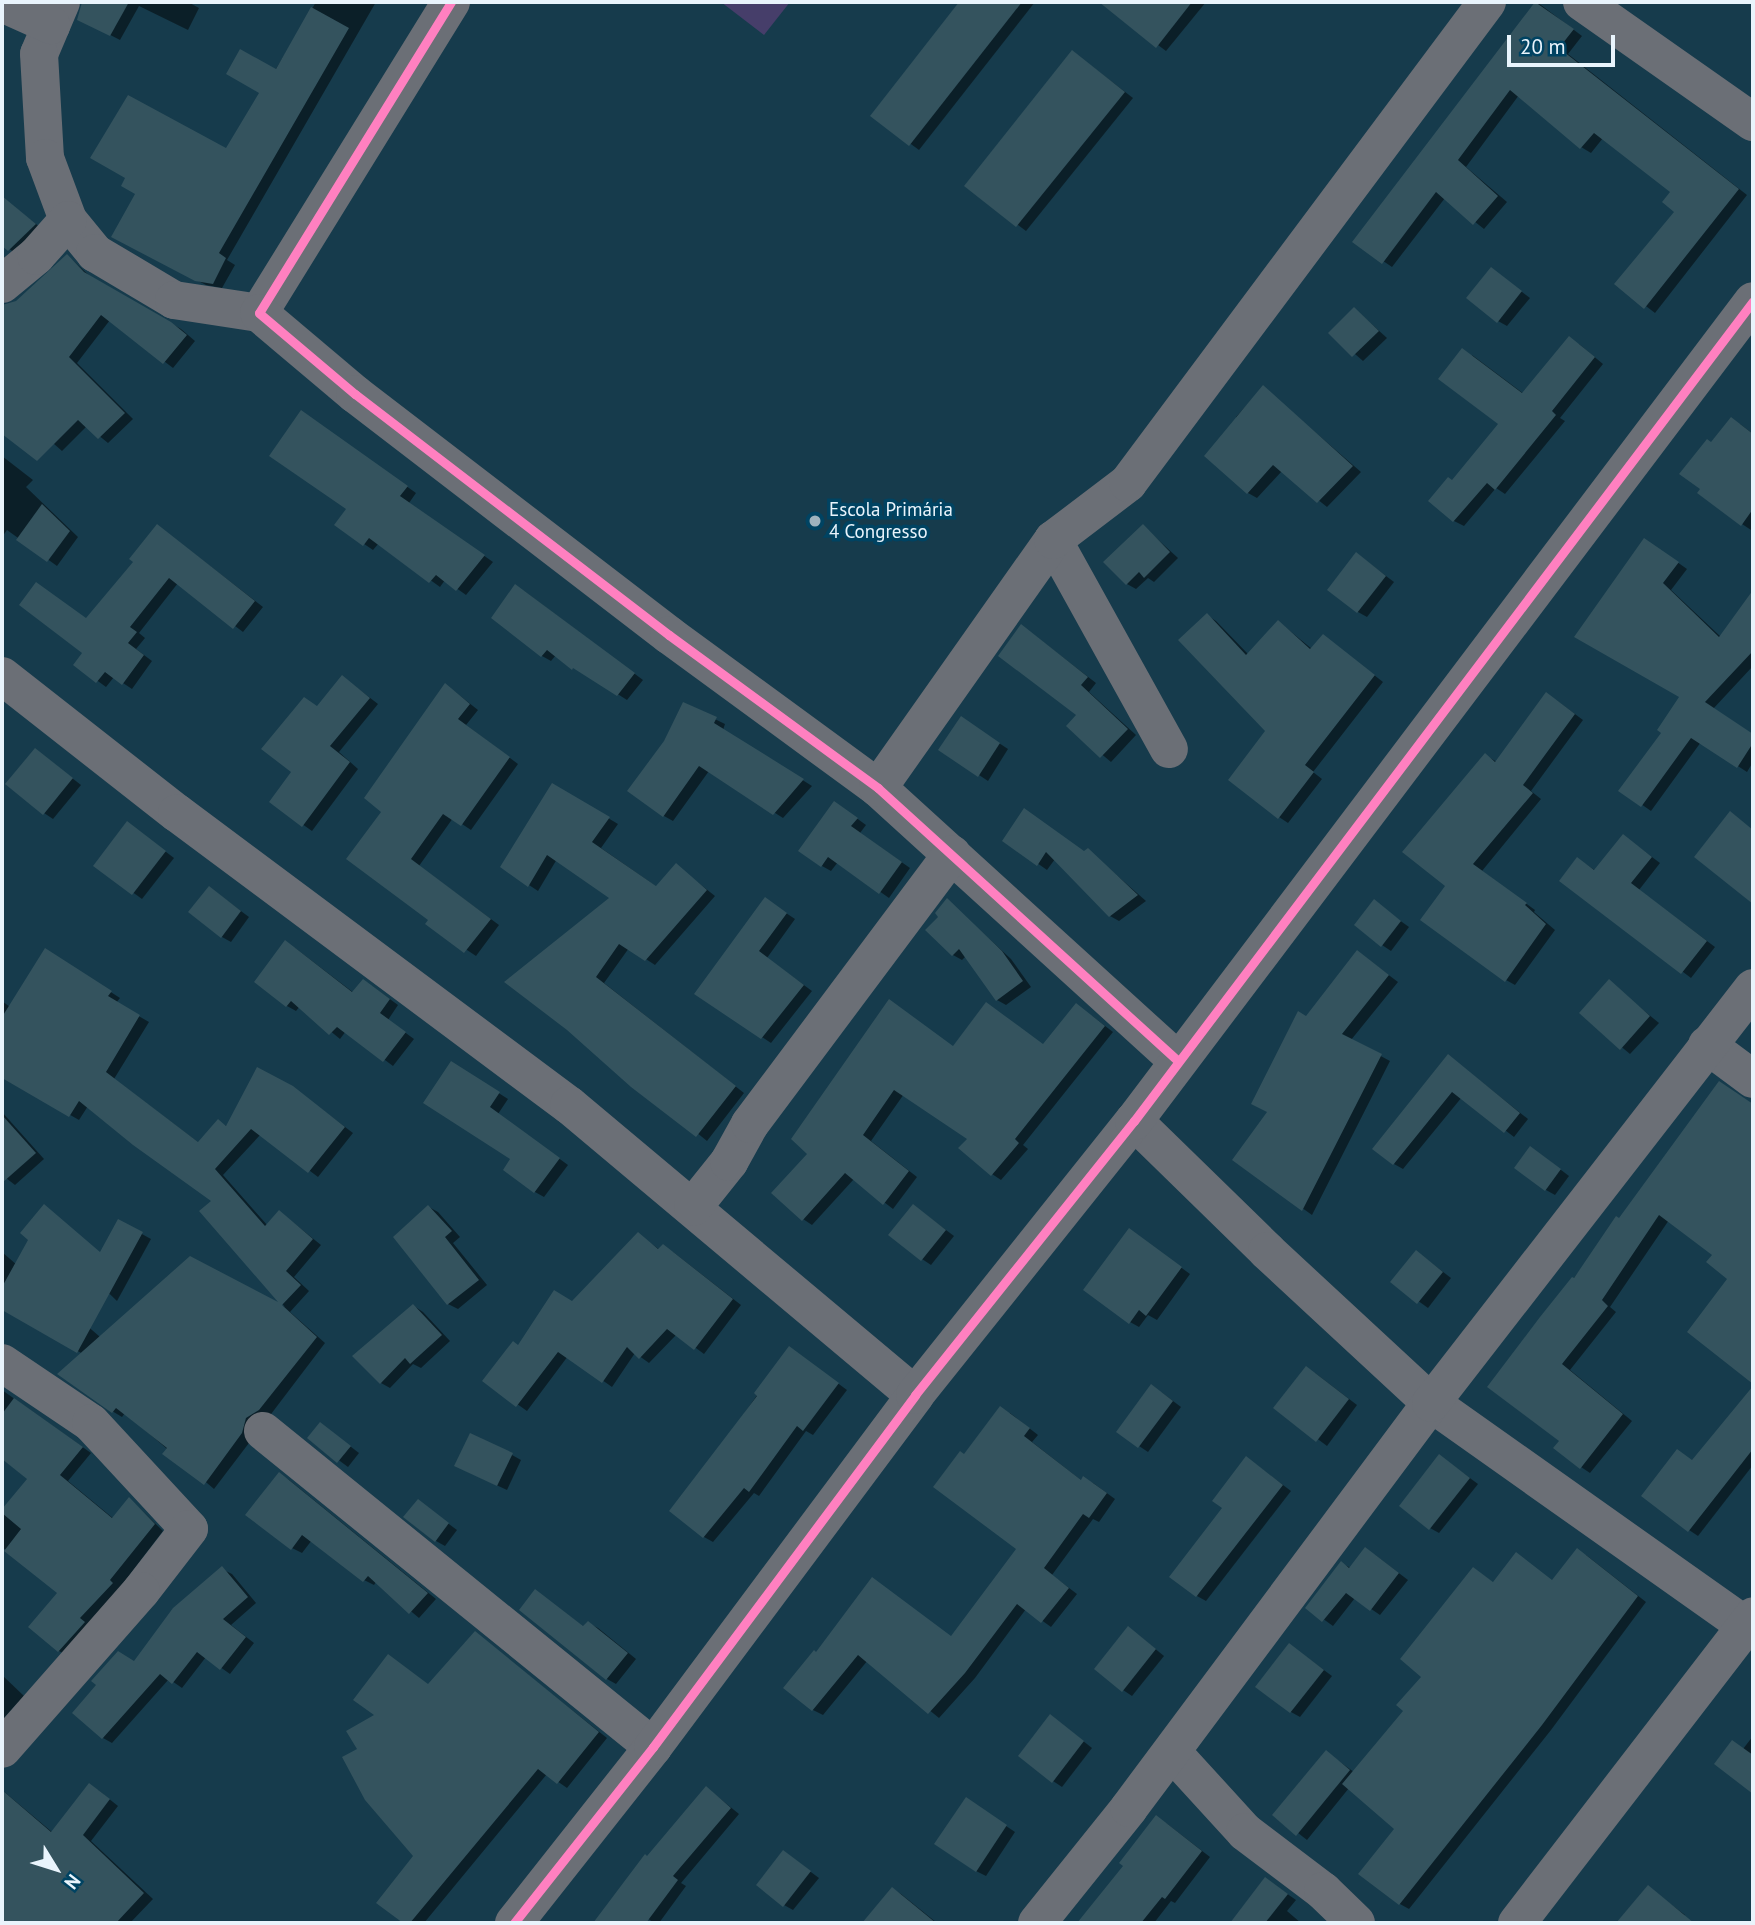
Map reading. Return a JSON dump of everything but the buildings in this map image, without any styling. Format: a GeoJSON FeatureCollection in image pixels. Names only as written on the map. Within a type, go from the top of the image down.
{"type":"FeatureCollection","features":[{"type":"Feature","properties":{"kind":"street"},"geometry":{"type":"LineString","coordinates":[[259,313],[451,2]]}},
{"type":"Feature","properties":{"kind":"street"},"geometry":{"type":"LineString","coordinates":[[878,788],[1053,540],[1128,483],[1487,2]]}},
{"type":"Feature","properties":{"kind":"street"},"geometry":{"type":"LineString","coordinates":[[1582,2],[1753,122]]}},
{"type":"Feature","properties":{"kind":"street"},"geometry":{"type":"LineString","coordinates":[[2,3],[56,13],[39,54],[45,158],[68,220],[95,253],[174,300],[259,313],[420,444],[669,635],[878,788],[1177,1060]]}},
{"type":"Feature","properties":{"kind":"street"},"geometry":{"type":"LineString","coordinates":[[2,284],[36,256],[68,220]]}},
{"type":"Feature","properties":{"kind":"street"},"geometry":{"type":"LineString","coordinates":[[514,1923],[653,1747],[915,1395],[1135,1121],[1177,1060],[1753,301]]}},
{"type":"Feature","properties":{"kind":"street"},"geometry":{"type":"LineString","coordinates":[[1053,540],[1169,749]]}},
{"type":"Feature","properties":{"kind":"street"},"geometry":{"type":"LineString","coordinates":[[2,676],[177,813],[569,1105],[915,1395]]}},
{"type":"Feature","properties":{"kind":"street"},"geometry":{"type":"LineString","coordinates":[[693,1207],[729,1163],[750,1124],[952,854]]}},
{"type":"Feature","properties":{"kind":"street"},"geometry":{"type":"LineString","coordinates":[[1037,1923],[1172,1752],[1431,1403],[1753,988]]}},
{"type":"Feature","properties":{"kind":"street"},"geometry":{"type":"LineString","coordinates":[[1707,1045],[1753,1079]]}},
{"type":"Feature","properties":{"kind":"street"},"geometry":{"type":"LineString","coordinates":[[1135,1121],[1267,1251],[1431,1403],[1749,1621],[1517,1923]]}},
{"type":"Feature","properties":{"kind":"street"},"geometry":{"type":"LineString","coordinates":[[2,1363],[91,1423],[189,1530],[141,1591],[2,1749]]}},
{"type":"Feature","properties":{"kind":"street"},"geometry":{"type":"LineString","coordinates":[[263,1431],[653,1747]]}},
{"type":"Feature","properties":{"kind":"street"},"geometry":{"type":"LineString","coordinates":[[1172,1752],[1245,1832],[1323,1891],[1356,1923]]}},
{"type":"Feature","properties":{"kind":"shaded area"},"geometry":{"type":"Polygon","coordinates":[[[721,2],[790,2],[764,35],[721,2]]]}},
{"type":"Feature","properties":{"kind":"cycle path"},"geometry":{"type":"LineString","coordinates":[[451,2],[259,313],[355,394],[669,635],[878,788],[1177,1060]]}},
{"type":"Feature","properties":{"kind":"cycle path"},"geometry":{"type":"LineString","coordinates":[[514,1923],[653,1747],[915,1395],[1134,1121],[1753,301]]}},
{"type":"Feature","properties":{"kind":"place","name":"Escola Primária 4 Congresso"},"geometry":{"type":"Point","coordinates":[815,521]}}]}
